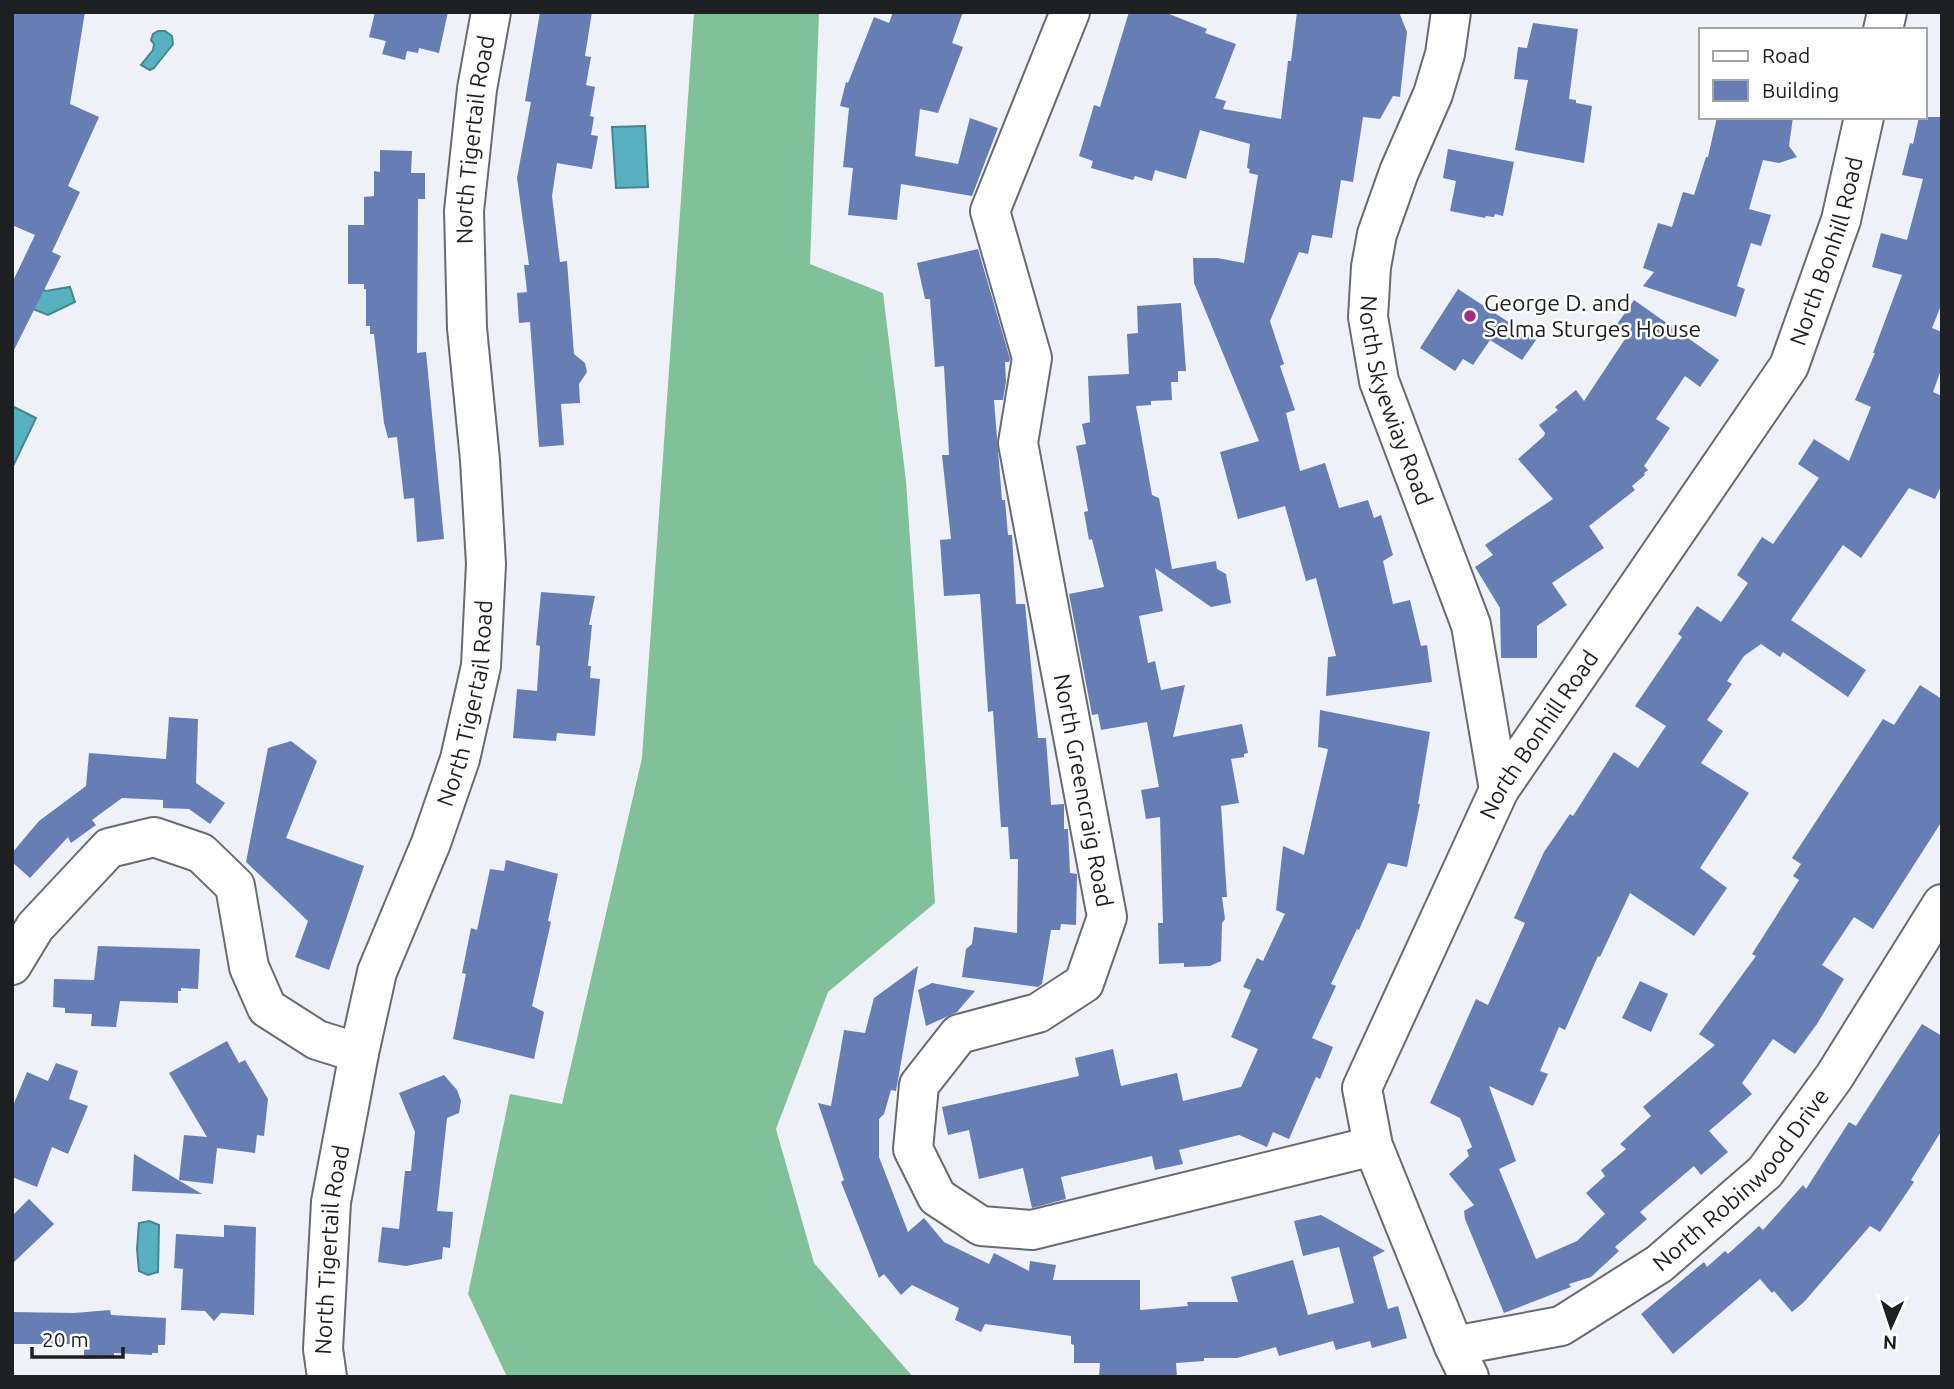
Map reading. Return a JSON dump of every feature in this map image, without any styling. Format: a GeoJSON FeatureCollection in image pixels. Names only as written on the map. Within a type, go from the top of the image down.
{"type":"FeatureCollection","features":[{"type":"Feature","properties":{"kind":"street","name":"North Tigertail Road"},"geometry":{"type":"LineString","coordinates":[[327,1377],[323,1349],[331,1202],[359,1054],[377,972],[431,843],[460,759],[481,666],[486,564],[480,460],[467,328],[464,211],[477,89],[491,12]]}},
{"type":"Feature","properties":{"kind":"street","name":"North Greencraig Road"},"geometry":{"type":"LineString","coordinates":[[1070,12],[990,211],[1032,358],[1017,443],[1107,918],[1084,983],[1038,1013],[959,1034],[919,1085],[913,1149],[937,1198],[981,1226],[1032,1230],[1373,1146]]}},
{"type":"Feature","properties":{"kind":"street","name":"North Skyewiay Road"},"geometry":{"type":"LineString","coordinates":[[1451,12],[1445,54],[1433,94],[1399,172],[1377,234],[1371,267],[1368,317],[1379,381],[1471,625],[1499,790]]}},
{"type":"Feature","properties":{"kind":"street","name":"North Bonhill Road"},"geometry":{"type":"LineString","coordinates":[[1461,1361],[1373,1146],[1362,1088],[1499,790],[1789,366],[1841,220],[1864,119]]}},
{"type":"Feature","properties":{"kind":"street"},"geometry":{"type":"LineString","coordinates":[[12,965],[35,927],[109,848],[155,837],[201,853],[235,886],[249,967],[267,1008],[317,1040],[359,1054]]}},
{"type":"Feature","properties":{"kind":"street","name":"North Robinwood Drive"},"geometry":{"type":"LineString","coordinates":[[1461,1361],[1561,1326],[1659,1264],[1765,1172],[1834,1077],[1942,904]]}},
{"type":"Feature","properties":{"kind":"green space"},"geometry":{"type":"Polygon","coordinates":[[[694,12],[819,12],[810,264],[883,293],[906,481],[935,903],[828,992],[776,1129],[814,1263],[913,1377],[507,1377],[468,1294],[510,1094],[562,1104],[642,758],[694,12]]]}},
{"type":"Feature","properties":{"kind":"water"},"geometry":{"type":"Polygon","coordinates":[[[165,31],[172,36],[173,44],[150,70],[141,65],[153,50],[154,44],[151,40],[153,34],[165,31]]]}},
{"type":"Feature","properties":{"kind":"water"},"geometry":{"type":"Polygon","coordinates":[[[645,126],[648,187],[616,188],[612,127],[645,126]]]}},
{"type":"Feature","properties":{"kind":"water"},"geometry":{"type":"Polygon","coordinates":[[[34,286],[46,291],[70,287],[75,302],[48,315],[25,306],[34,286]]]}},
{"type":"Feature","properties":{"kind":"water"},"geometry":{"type":"Polygon","coordinates":[[[12,406],[36,418],[14,464],[12,462],[12,406]]]}},
{"type":"Feature","properties":{"kind":"water"},"geometry":{"type":"Polygon","coordinates":[[[149,1221],[159,1225],[158,1272],[148,1275],[139,1271],[137,1249],[139,1223],[149,1221]]]}},
{"type":"Feature","properties":{"kind":"building"},"geometry":{"type":"Polygon","coordinates":[[[12,12],[85,12],[70,104],[99,117],[68,186],[80,192],[52,252],[61,256],[12,354],[12,283],[35,235],[12,225],[12,12]]]}},
{"type":"Feature","properties":{"kind":"building"},"geometry":{"type":"Polygon","coordinates":[[[375,12],[448,12],[439,53],[419,48],[418,53],[407,51],[405,60],[382,54],[386,41],[369,37],[375,12]]]}},
{"type":"Feature","properties":{"kind":"building"},"geometry":{"type":"Polygon","coordinates":[[[540,12],[592,12],[585,56],[591,57],[586,85],[595,87],[590,116],[594,117],[591,135],[598,136],[592,169],[557,163],[552,196],[560,262],[567,261],[574,354],[585,363],[587,372],[579,384],[580,403],[561,404],[564,445],[539,447],[530,322],[519,323],[517,293],[527,292],[524,265],[529,265],[517,178],[531,102],[525,101],[540,12]]]}},
{"type":"Feature","properties":{"kind":"building"},"geometry":{"type":"Polygon","coordinates":[[[893,12],[963,12],[952,43],[963,47],[938,113],[920,109],[915,156],[958,164],[970,118],[998,128],[972,196],[901,184],[897,220],[848,215],[853,168],[843,167],[849,108],[840,106],[846,82],[848,83],[874,17],[889,23],[893,12]]]}},
{"type":"Feature","properties":{"kind":"building"},"geometry":{"type":"Polygon","coordinates":[[[1129,12],[1164,12],[1207,29],[1205,33],[1236,44],[1215,98],[1226,101],[1223,109],[1281,119],[1297,12],[1399,12],[1407,32],[1400,97],[1393,96],[1380,119],[1363,117],[1353,182],[1341,180],[1332,238],[1312,235],[1308,254],[1299,252],[1270,321],[1284,364],[1280,366],[1295,410],[1286,413],[1300,471],[1325,463],[1339,508],[1368,500],[1374,518],[1381,515],[1393,555],[1383,561],[1393,604],[1410,600],[1421,646],[1427,645],[1432,682],[1326,696],[1328,657],[1336,656],[1316,578],[1306,581],[1285,506],[1238,519],[1220,452],[1259,441],[1194,283],[1193,258],[1217,258],[1244,263],[1258,175],[1249,173],[1250,169],[1247,168],[1250,144],[1200,130],[1186,179],[1155,170],[1152,181],[1135,176],[1133,180],[1091,168],[1093,161],[1079,156],[1094,105],[1100,107],[1129,12]]]}},
{"type":"Feature","properties":{"kind":"building"},"geometry":{"type":"Polygon","coordinates":[[[1533,23],[1578,29],[1569,99],[1592,106],[1584,163],[1515,150],[1528,80],[1514,79],[1518,47],[1527,48],[1533,23]]]}},
{"type":"Feature","properties":{"kind":"building"},"geometry":{"type":"Polygon","coordinates":[[[1942,117],[1942,303],[1932,328],[1942,332],[1942,367],[1933,392],[1942,396],[1942,484],[1935,499],[1909,488],[1861,558],[1843,545],[1791,620],[1866,670],[1848,697],[1783,652],[1780,657],[1761,644],[1744,656],[1727,681],[1732,684],[1707,720],[1723,731],[1701,763],[1749,793],[1700,868],[1727,888],[1694,936],[1630,893],[1565,1030],[1559,1027],[1540,1071],[1548,1074],[1533,1106],[1489,1086],[1516,1161],[1499,1169],[1536,1259],[1577,1241],[1605,1214],[1586,1193],[1605,1176],[1601,1170],[1626,1149],[1620,1144],[1651,1116],[1643,1107],[1715,1045],[1699,1034],[1756,956],[1752,954],[1799,880],[1793,876],[1801,864],[1792,858],[1883,719],[1894,725],[1920,685],[1942,699],[1942,821],[1873,929],[1854,917],[1822,965],[1844,979],[1795,1054],[1773,1039],[1742,1083],[1752,1094],[1709,1131],[1728,1152],[1701,1175],[1694,1166],[1640,1212],[1647,1219],[1615,1247],[1619,1251],[1591,1277],[1504,1313],[1465,1219],[1464,1211],[1474,1205],[1449,1174],[1469,1156],[1467,1150],[1472,1147],[1460,1118],[1430,1103],[1476,999],[1488,1005],[1525,923],[1514,918],[1544,852],[1570,814],[1573,816],[1614,752],[1638,768],[1666,726],[1635,706],[1682,637],[1678,634],[1697,606],[1721,622],[1748,583],[1737,575],[1762,537],[1773,544],[1819,478],[1798,464],[1814,439],[1849,461],[1871,407],[1855,400],[1875,353],[1902,275],[1872,267],[1881,233],[1907,240],[1923,179],[1902,175],[1910,143],[1913,144],[1919,119],[1942,117]]]}},
{"type":"Feature","properties":{"kind":"building"},"geometry":{"type":"Polygon","coordinates":[[[1717,119],[1793,119],[1789,146],[1797,157],[1779,163],[1763,160],[1749,209],[1771,215],[1761,246],[1751,243],[1737,286],[1745,289],[1736,317],[1643,286],[1654,272],[1643,268],[1658,223],[1672,227],[1683,192],[1694,195],[1708,157],[1717,119]]]}},
{"type":"Feature","properties":{"kind":"building"},"geometry":{"type":"Polygon","coordinates":[[[1448,149],[1514,162],[1503,216],[1495,214],[1494,217],[1485,218],[1450,211],[1456,181],[1443,178],[1448,149]]]}},
{"type":"Feature","properties":{"kind":"building"},"geometry":{"type":"Polygon","coordinates":[[[380,150],[412,151],[411,173],[425,173],[425,199],[418,199],[417,353],[426,352],[444,539],[417,542],[414,498],[404,499],[397,437],[388,438],[384,423],[374,334],[370,334],[370,326],[366,326],[366,289],[364,284],[348,284],[348,225],[364,225],[364,197],[374,196],[374,171],[380,172],[380,150]]]}},
{"type":"Feature","properties":{"kind":"building"},"geometry":{"type":"Polygon","coordinates":[[[978,249],[1010,359],[1005,362],[1003,400],[994,400],[1002,500],[1005,500],[1008,535],[1012,535],[1016,604],[1025,604],[1038,738],[1046,738],[1051,805],[1064,804],[1064,829],[1068,829],[1070,873],[1077,874],[1076,925],[1061,924],[1060,930],[1051,930],[1042,984],[1038,987],[962,977],[966,949],[972,944],[974,927],[1017,933],[1018,859],[1010,859],[1008,827],[1001,827],[993,711],[988,712],[980,594],[944,596],[940,540],[951,539],[942,455],[949,455],[944,366],[935,367],[930,299],[925,299],[917,263],[978,249]]]}},
{"type":"Feature","properties":{"kind":"building","name":"George D. and Selma Sturges House"},"geometry":{"type":"Polygon","coordinates":[[[1458,289],[1536,340],[1522,360],[1490,340],[1473,365],[1463,359],[1455,371],[1420,348],[1458,289]]]}},
{"type":"Feature","properties":{"kind":"building"},"geometry":{"type":"Polygon","coordinates":[[[1634,300],[1719,360],[1700,387],[1685,376],[1656,419],[1670,428],[1644,466],[1648,470],[1645,475],[1632,486],[1635,490],[1589,526],[1604,548],[1552,583],[1567,605],[1537,626],[1537,658],[1501,658],[1500,608],[1475,567],[1493,555],[1485,545],[1553,499],[1518,459],[1544,436],[1545,433],[1539,425],[1558,410],[1555,407],[1576,390],[1584,401],[1627,336],[1615,327],[1634,300]]]}},
{"type":"Feature","properties":{"kind":"building"},"geometry":{"type":"Polygon","coordinates":[[[1181,303],[1186,371],[1178,371],[1178,382],[1171,382],[1172,400],[1151,401],[1151,405],[1136,406],[1152,495],[1159,498],[1172,569],[1216,561],[1217,569],[1226,574],[1231,603],[1211,607],[1155,568],[1163,611],[1139,616],[1148,663],[1155,661],[1161,690],[1185,685],[1173,737],[1242,724],[1248,753],[1244,754],[1244,757],[1231,759],[1239,803],[1221,806],[1227,897],[1222,897],[1225,919],[1222,923],[1221,961],[1210,966],[1184,967],[1184,963],[1159,964],[1158,923],[1163,923],[1160,817],[1146,819],[1141,790],[1159,787],[1147,722],[1101,730],[1098,714],[1092,715],[1069,594],[1104,587],[1092,539],[1089,540],[1084,512],[1088,511],[1076,446],[1086,444],[1082,424],[1090,422],[1088,376],[1129,374],[1127,334],[1138,333],[1137,306],[1181,303]]]}},
{"type":"Feature","properties":{"kind":"building"},"geometry":{"type":"Polygon","coordinates":[[[541,592],[595,596],[589,625],[592,625],[588,666],[591,666],[590,678],[600,679],[595,736],[557,733],[556,741],[513,738],[517,689],[537,691],[540,646],[536,645],[541,592]]]}},
{"type":"Feature","properties":{"kind":"building"},"geometry":{"type":"Polygon","coordinates":[[[1320,710],[1430,732],[1420,804],[1407,867],[1388,863],[1359,930],[1357,929],[1331,984],[1336,986],[1312,1038],[1333,1047],[1320,1079],[1316,1077],[1289,1139],[1273,1132],[1267,1147],[1239,1135],[1179,1150],[1183,1164],[1155,1170],[1152,1156],[1061,1177],[1066,1199],[1032,1208],[1023,1168],[979,1179],[969,1130],[948,1135],[942,1107],[1079,1076],[1075,1058],[1113,1049],[1121,1086],[1177,1073],[1183,1101],[1241,1087],[1258,1049],[1231,1037],[1251,990],[1243,987],[1257,958],[1263,961],[1285,914],[1276,910],[1283,846],[1304,855],[1328,749],[1318,747],[1320,710]]]}},
{"type":"Feature","properties":{"kind":"building"},"geometry":{"type":"Polygon","coordinates":[[[169,717],[198,719],[196,783],[225,803],[210,824],[189,809],[163,808],[163,800],[122,798],[92,820],[96,825],[71,843],[68,837],[30,878],[12,862],[12,853],[39,821],[86,786],[89,753],[166,759],[169,717]]]}},
{"type":"Feature","properties":{"kind":"building"},"geometry":{"type":"Polygon","coordinates":[[[291,741],[317,761],[286,838],[364,866],[329,970],[295,957],[308,921],[246,862],[268,748],[291,741]]]}},
{"type":"Feature","properties":{"kind":"building"},"geometry":{"type":"Polygon","coordinates":[[[506,860],[558,874],[548,921],[551,922],[532,1006],[544,1012],[534,1059],[453,1039],[466,974],[462,973],[471,928],[477,930],[490,869],[504,871],[506,860]]]}},
{"type":"Feature","properties":{"kind":"building"},"geometry":{"type":"Polygon","coordinates":[[[98,946],[200,949],[198,989],[181,988],[181,991],[178,991],[178,1003],[120,1001],[116,1027],[91,1026],[92,1014],[65,1013],[65,1008],[53,1007],[54,979],[94,980],[98,946]]]}},
{"type":"Feature","properties":{"kind":"building"},"geometry":{"type":"Polygon","coordinates":[[[918,966],[896,1091],[891,1090],[884,1114],[879,1119],[879,1157],[908,1232],[924,1218],[944,1242],[989,1264],[994,1253],[1029,1271],[1030,1261],[1056,1265],[1053,1280],[1140,1280],[1140,1310],[1188,1306],[1187,1302],[1238,1302],[1231,1277],[1293,1260],[1308,1315],[1354,1303],[1339,1247],[1303,1256],[1294,1221],[1321,1215],[1385,1251],[1373,1257],[1388,1309],[1398,1306],[1407,1338],[1372,1348],[1370,1341],[1336,1350],[1333,1341],[1279,1356],[1276,1347],[1237,1358],[1204,1358],[1204,1361],[1176,1363],[1177,1377],[1099,1377],[1100,1363],[1074,1363],[1071,1336],[985,1324],[981,1332],[955,1320],[959,1308],[912,1285],[901,1295],[884,1274],[879,1278],[841,1182],[844,1180],[818,1103],[831,1106],[844,1030],[865,1033],[874,998],[918,966]]]}},
{"type":"Feature","properties":{"kind":"building"},"geometry":{"type":"Polygon","coordinates":[[[1640,981],[1668,994],[1651,1032],[1622,1018],[1640,981]]]}},
{"type":"Feature","properties":{"kind":"building"},"geometry":{"type":"Polygon","coordinates":[[[932,983],[975,991],[957,1012],[926,1026],[918,990],[932,983]]]}},
{"type":"Feature","properties":{"kind":"building"},"geometry":{"type":"Polygon","coordinates":[[[1922,1024],[1942,1036],[1942,1130],[1911,1180],[1914,1182],[1880,1232],[1870,1226],[1804,1302],[1792,1312],[1760,1279],[1673,1354],[1641,1314],[1704,1262],[1707,1267],[1725,1251],[1728,1254],[1759,1226],[1763,1230],[1803,1185],[1806,1189],[1849,1122],[1856,1126],[1922,1024]]]}},
{"type":"Feature","properties":{"kind":"building"},"geometry":{"type":"Polygon","coordinates":[[[227,1041],[239,1063],[245,1060],[268,1099],[264,1136],[257,1135],[255,1153],[217,1148],[213,1184],[179,1180],[184,1135],[207,1137],[169,1073],[227,1041]]]}},
{"type":"Feature","properties":{"kind":"building"},"geometry":{"type":"Polygon","coordinates":[[[56,1063],[78,1071],[69,1099],[88,1106],[68,1154],[52,1147],[37,1187],[12,1177],[12,1108],[27,1072],[48,1081],[56,1063]]]}},
{"type":"Feature","properties":{"kind":"building"},"geometry":{"type":"Polygon","coordinates":[[[444,1075],[457,1090],[461,1101],[459,1113],[447,1118],[437,1211],[453,1212],[450,1248],[443,1247],[442,1259],[406,1266],[378,1262],[382,1227],[399,1229],[405,1171],[411,1171],[415,1132],[399,1093],[444,1075]]]}},
{"type":"Feature","properties":{"kind":"building"},"geometry":{"type":"Polygon","coordinates":[[[134,1154],[202,1194],[132,1191],[134,1154]]]}},
{"type":"Feature","properties":{"kind":"building"},"geometry":{"type":"Polygon","coordinates":[[[29,1199],[54,1224],[12,1264],[12,1216],[29,1199]]]}},
{"type":"Feature","properties":{"kind":"building"},"geometry":{"type":"Polygon","coordinates":[[[224,1225],[256,1227],[254,1315],[221,1313],[214,1321],[205,1311],[181,1310],[183,1269],[174,1268],[176,1234],[224,1237],[224,1225]]]}},
{"type":"Feature","properties":{"kind":"building"},"geometry":{"type":"Polygon","coordinates":[[[110,1310],[111,1315],[166,1318],[165,1345],[158,1345],[158,1353],[152,1355],[114,1353],[114,1358],[84,1359],[84,1344],[12,1344],[12,1312],[74,1313],[110,1310]]]}},
{"type":"Feature","properties":{"kind":"place","name":"George D. and Selma Sturges House"},"geometry":{"type":"Point","coordinates":[1470,316]}}]}
